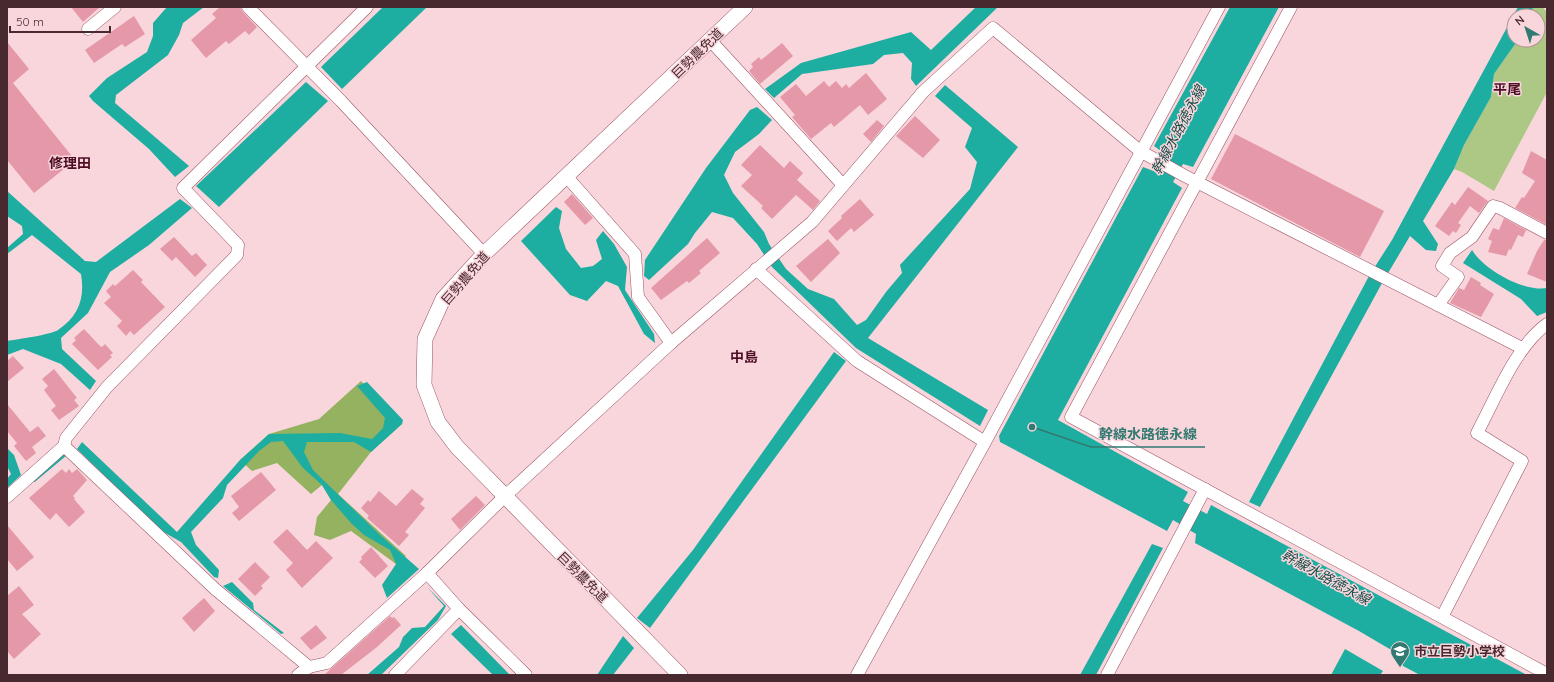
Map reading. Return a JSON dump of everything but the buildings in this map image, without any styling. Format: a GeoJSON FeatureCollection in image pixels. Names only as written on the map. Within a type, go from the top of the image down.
{"type":"FeatureCollection","features":[{"type":"Feature","properties":{"kind":"street"},"geometry":{"type":"LineString","coordinates":[[88,29],[116,7]]}},
{"type":"Feature","properties":{"kind":"street"},"geometry":{"type":"LineString","coordinates":[[248,7],[484,254]]}},
{"type":"Feature","properties":{"kind":"street"},"geometry":{"type":"LineString","coordinates":[[7,497],[64,446],[66,438],[106,387],[237,255],[238,245],[183,188],[367,7]]}},
{"type":"Feature","properties":{"kind":"street","name":"巨勢農免道"},"geometry":{"type":"LineString","coordinates":[[680,675],[504,498],[457,447],[438,422],[424,385],[425,339],[442,299],[484,254],[745,7]]}},
{"type":"Feature","properties":{"kind":"street"},"geometry":{"type":"LineString","coordinates":[[857,675],[1145,153],[1219,7]]}},
{"type":"Feature","properties":{"kind":"street"},"geometry":{"type":"LineString","coordinates":[[1291,7],[1071,417],[1547,674]]}},
{"type":"Feature","properties":{"kind":"street"},"geometry":{"type":"LineString","coordinates":[[298,675],[309,667],[327,663],[427,574],[504,498],[671,343],[812,222],[923,92],[993,28],[1145,153],[1184,176],[1197,181],[1522,348]]}},
{"type":"Feature","properties":{"kind":"street"},"geometry":{"type":"LineString","coordinates":[[710,40],[844,185]]}},
{"type":"Feature","properties":{"kind":"street"},"geometry":{"type":"LineString","coordinates":[[567,177],[635,254],[638,297],[671,343]]}},
{"type":"Feature","properties":{"kind":"street"},"geometry":{"type":"LineString","coordinates":[[1438,305],[1458,277],[1442,266],[1450,253],[1472,237],[1493,206],[1547,233]]}},
{"type":"Feature","properties":{"kind":"street"},"geometry":{"type":"LineString","coordinates":[[760,266],[857,361],[985,442]]}},
{"type":"Feature","properties":{"kind":"street"},"geometry":{"type":"LineString","coordinates":[[1442,616],[1522,461],[1477,433],[1522,348],[1537,331],[1547,324]]}},
{"type":"Feature","properties":{"kind":"street"},"geometry":{"type":"LineString","coordinates":[[64,446],[215,589],[309,667]]}},
{"type":"Feature","properties":{"kind":"street"},"geometry":{"type":"LineString","coordinates":[[1107,675],[1205,489]]}},
{"type":"Feature","properties":{"kind":"street"},"geometry":{"type":"LineString","coordinates":[[427,574],[459,609],[526,675]]}},
{"type":"Feature","properties":{"kind":"street"},"geometry":{"type":"LineString","coordinates":[[395,675],[459,609]]}},
{"type":"Feature","properties":{"kind":"green space"},"geometry":{"type":"Polygon","coordinates":[[[1546,12],[1547,92],[1494,191],[1462,172],[1454,169],[1464,145],[1491,97],[1494,74],[1512,48],[1546,48],[1546,12]]]}},
{"type":"Feature","properties":{"kind":"green space"},"geometry":{"type":"Polygon","coordinates":[[[361,381],[402,424],[371,452],[338,494],[406,556],[396,564],[351,531],[330,540],[314,535],[317,517],[331,500],[322,485],[311,494],[277,463],[252,471],[240,460],[269,434],[319,419],[361,381]]]}},
{"type":"Feature","properties":{"kind":"water"},"geometry":{"type":"Polygon","coordinates":[[[167,7],[204,7],[183,23],[179,35],[168,55],[116,95],[115,103],[189,166],[175,177],[149,149],[89,96],[107,78],[147,52],[153,36],[153,23],[167,7]]]}},
{"type":"Feature","properties":{"kind":"water"},"geometry":{"type":"Polygon","coordinates":[[[383,7],[427,7],[342,89],[321,67],[383,7]]]}},
{"type":"Feature","properties":{"kind":"water"},"geometry":{"type":"Polygon","coordinates":[[[976,7],[998,7],[916,86],[911,79],[912,63],[903,53],[884,55],[873,64],[802,74],[774,98],[765,89],[801,63],[911,32],[931,50],[976,7]]]}},
{"type":"Feature","properties":{"kind":"water"},"geometry":{"type":"Polygon","coordinates":[[[1230,7],[1279,7],[1193,167],[1183,164],[1173,182],[1182,188],[1058,420],[1188,492],[1183,501],[1207,514],[1211,505],[1527,675],[1420,675],[1403,666],[1393,651],[1359,631],[1195,543],[1196,534],[1173,520],[1167,531],[1000,442],[999,436],[1143,167],[1156,172],[1164,153],[1154,146],[1230,7]]]}},
{"type":"Feature","properties":{"kind":"water"},"geometry":{"type":"Polygon","coordinates":[[[1518,7],[1536,7],[1533,8],[1518,7]]]}},
{"type":"Feature","properties":{"kind":"water"},"geometry":{"type":"Polygon","coordinates":[[[1506,29],[1506,48],[1512,48],[1494,74],[1491,97],[1464,145],[1454,169],[1423,221],[1438,244],[1436,251],[1426,250],[1410,236],[1381,285],[1260,507],[1249,502],[1369,276],[1392,240],[1506,29]]]}},
{"type":"Feature","properties":{"kind":"water"},"geometry":{"type":"Polygon","coordinates":[[[306,82],[328,101],[219,207],[196,186],[306,82]]]}},
{"type":"Feature","properties":{"kind":"water"},"geometry":{"type":"Polygon","coordinates":[[[945,85],[1018,147],[868,338],[988,410],[980,426],[856,348],[772,267],[757,244],[733,218],[712,212],[688,244],[649,280],[644,276],[645,260],[706,168],[750,110],[757,107],[772,120],[759,134],[735,152],[724,175],[733,193],[764,232],[769,244],[786,269],[808,289],[834,299],[857,325],[866,320],[902,273],[900,265],[970,189],[977,162],[965,147],[972,128],[935,96],[945,85]]]}},
{"type":"Feature","properties":{"kind":"water"},"geometry":{"type":"Polygon","coordinates":[[[7,191],[85,261],[96,262],[180,199],[192,208],[149,245],[110,272],[88,313],[61,338],[62,349],[96,381],[90,390],[61,364],[23,349],[7,355],[7,341],[48,334],[65,325],[71,319],[79,306],[82,283],[81,274],[32,235],[7,254],[7,248],[23,234],[22,226],[7,216],[7,191]]]}},
{"type":"Feature","properties":{"kind":"water"},"geometry":{"type":"Polygon","coordinates":[[[556,207],[562,211],[559,228],[566,249],[581,268],[593,266],[602,259],[596,240],[603,231],[614,244],[627,267],[625,290],[654,334],[655,343],[644,334],[618,286],[606,281],[587,301],[570,295],[521,241],[556,207]]]}},
{"type":"Feature","properties":{"kind":"water"},"geometry":{"type":"Polygon","coordinates":[[[1472,250],[1486,265],[1505,278],[1527,287],[1547,288],[1547,312],[1537,316],[1521,299],[1463,263],[1472,250]]]}},
{"type":"Feature","properties":{"kind":"water"},"geometry":{"type":"Polygon","coordinates":[[[834,352],[846,361],[650,628],[637,618],[693,550],[834,352]]]}},
{"type":"Feature","properties":{"kind":"water"},"geometry":{"type":"Polygon","coordinates":[[[367,382],[403,420],[402,424],[371,452],[354,442],[307,442],[304,452],[313,470],[379,534],[419,569],[387,598],[382,585],[396,564],[390,550],[364,535],[351,523],[331,500],[322,485],[303,468],[283,441],[271,442],[259,451],[227,485],[223,498],[191,532],[196,545],[219,570],[218,578],[214,577],[181,542],[160,530],[77,449],[82,442],[177,532],[240,460],[269,434],[340,433],[372,439],[383,428],[385,418],[357,386],[367,382]]]}},
{"type":"Feature","properties":{"kind":"water"},"geometry":{"type":"Polygon","coordinates":[[[7,448],[14,455],[21,475],[7,488],[7,479],[11,474],[7,466],[7,448]]]}},
{"type":"Feature","properties":{"kind":"water"},"geometry":{"type":"Polygon","coordinates":[[[1152,544],[1163,548],[1096,675],[1080,675],[1152,544]]]}},
{"type":"Feature","properties":{"kind":"water"},"geometry":{"type":"Polygon","coordinates":[[[232,582],[253,603],[254,610],[284,633],[281,634],[223,586],[232,582]]]}},
{"type":"Feature","properties":{"kind":"water"},"geometry":{"type":"Polygon","coordinates":[[[427,587],[446,606],[438,620],[381,675],[367,675],[399,647],[403,637],[412,628],[425,627],[444,606],[427,587]]]}},
{"type":"Feature","properties":{"kind":"water"},"geometry":{"type":"Polygon","coordinates":[[[461,625],[510,675],[493,675],[451,634],[461,625]]]}},
{"type":"Feature","properties":{"kind":"water"},"geometry":{"type":"Polygon","coordinates":[[[623,636],[634,648],[613,675],[597,675],[623,636]]]}},
{"type":"Feature","properties":{"kind":"water"},"geometry":{"type":"Polygon","coordinates":[[[1345,649],[1383,671],[1380,675],[1331,675],[1345,649]]]}},
{"type":"Feature","properties":{"kind":"waterway"},"geometry":{"type":"LineString","coordinates":[[34,480],[64,455]]}},
{"type":"Feature","properties":{"kind":"place","name":"幹線水路徳永線"},"geometry":{"type":"Point","coordinates":[1032,427]}},
{"type":"Feature","properties":{"kind":"place","name":"市立巨勢小学校"},"geometry":{"type":"Point","coordinates":[1400,668]}},
{"type":"Feature","properties":{"kind":"district","name":"平尾"},"geometry":{"type":"Point","coordinates":[1507,89]}},
{"type":"Feature","properties":{"kind":"district","name":"修理田"},"geometry":{"type":"Point","coordinates":[70,163]}},
{"type":"Feature","properties":{"kind":"district","name":"中島"},"geometry":{"type":"Point","coordinates":[744,357]}}]}
